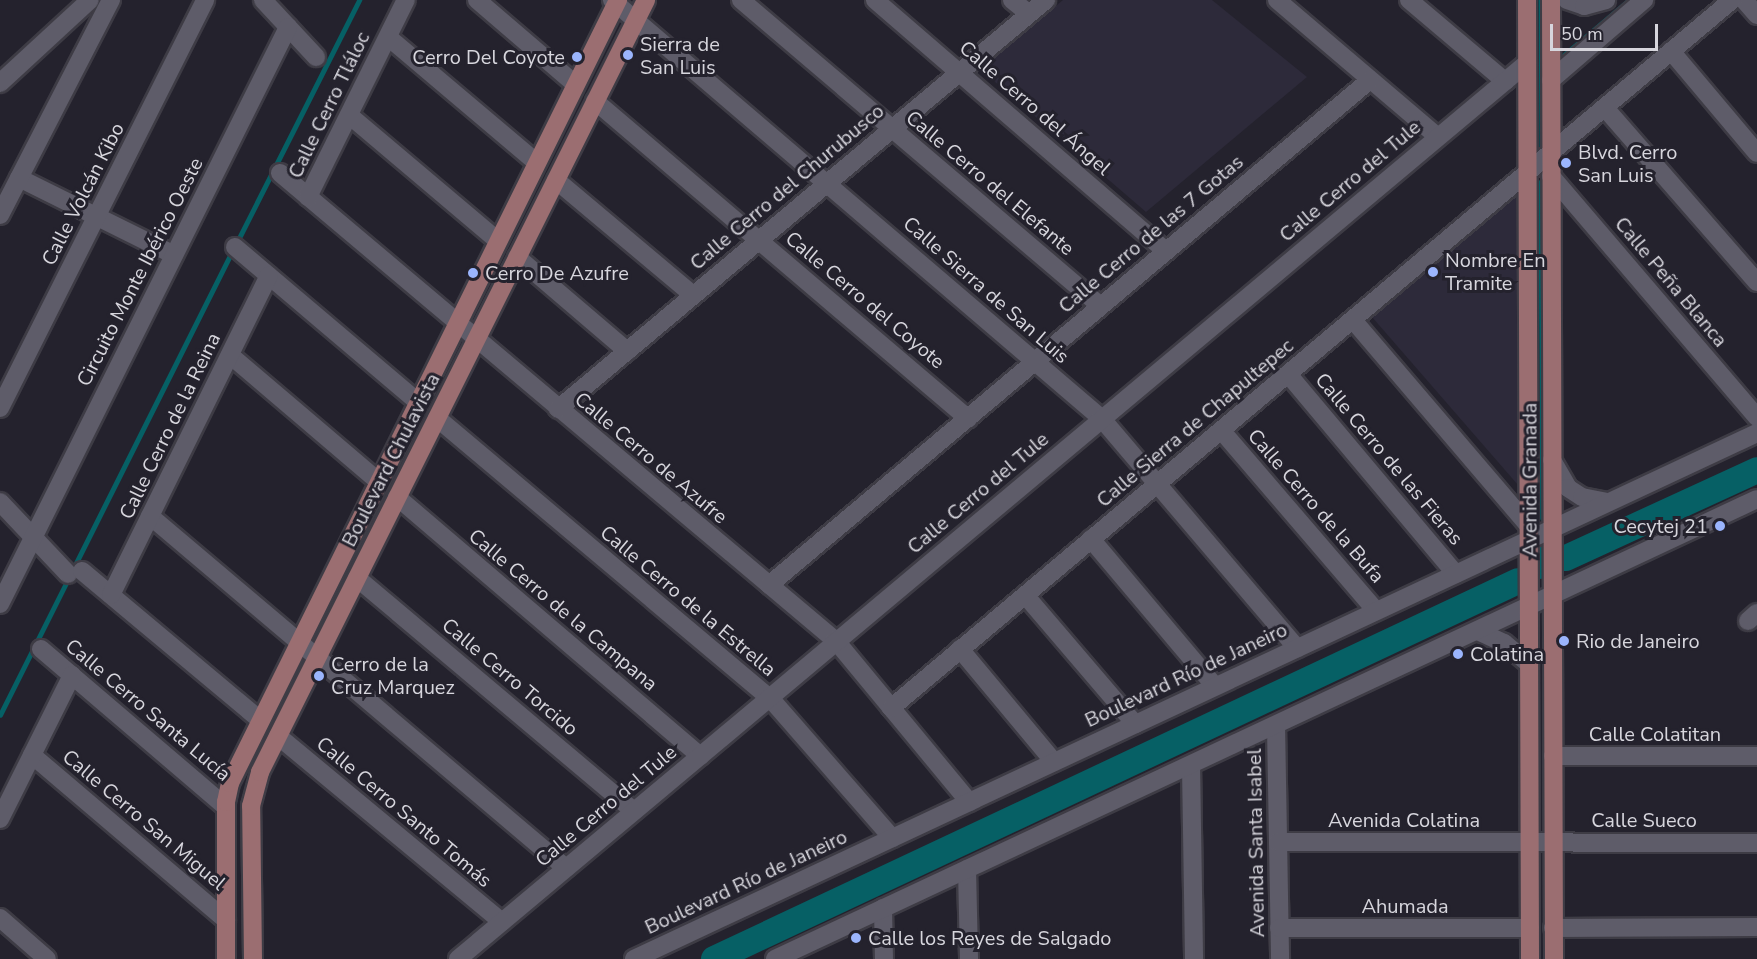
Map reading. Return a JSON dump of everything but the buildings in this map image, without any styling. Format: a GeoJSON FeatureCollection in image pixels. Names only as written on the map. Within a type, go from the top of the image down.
{"type":"FeatureCollection","features":[{"type":"Feature","properties":{"kind":"main road","name":"Boulevard Chulavista"},"geometry":{"type":"LineString","coordinates":[[253,959],[251,806],[260,772],[646,0]]}},
{"type":"Feature","properties":{"kind":"main road","name":"Avenida Granada"},"geometry":{"type":"LineString","coordinates":[[1527,0],[1530,959]]}},
{"type":"Feature","properties":{"kind":"main road","name":"Avenida Granada"},"geometry":{"type":"LineString","coordinates":[[1551,0],[1554,959]]}},
{"type":"Feature","properties":{"kind":"main road","name":"Boulevard Chulavista"},"geometry":{"type":"LineString","coordinates":[[226,959],[226,807],[230,783],[616,1]]}},
{"type":"Feature","properties":{"kind":"street"},"geometry":{"type":"LineString","coordinates":[[0,83],[90,0]]}},
{"type":"Feature","properties":{"kind":"street"},"geometry":{"type":"LineString","coordinates":[[0,215],[111,0]]}},
{"type":"Feature","properties":{"kind":"street","name":"Calle Volcán Kibo"},"geometry":{"type":"LineString","coordinates":[[0,408],[205,0]]}},
{"type":"Feature","properties":{"kind":"street"},"geometry":{"type":"LineString","coordinates":[[263,0],[316,57]]}},
{"type":"Feature","properties":{"kind":"street","name":"Calle Cerro Tláloc"},"geometry":{"type":"LineString","coordinates":[[308,197],[406,0]]}},
{"type":"Feature","properties":{"kind":"street"},"geometry":{"type":"LineString","coordinates":[[477,0],[576,85]]}},
{"type":"Feature","properties":{"kind":"street","name":"Calle Cerro del Elefante"},"geometry":{"type":"LineString","coordinates":[[741,0],[1101,306]]}},
{"type":"Feature","properties":{"kind":"street","name":"Calle Cerro del Ángel"},"geometry":{"type":"LineString","coordinates":[[875,0],[1166,251]]}},
{"type":"Feature","properties":{"kind":"street"},"geometry":{"type":"LineString","coordinates":[[1012,0],[1029,14]]}},
{"type":"Feature","properties":{"kind":"street","name":"Calle Cerro del Churubusco"},"geometry":{"type":"LineString","coordinates":[[558,409],[1046,0]]}},
{"type":"Feature","properties":{"kind":"street"},"geometry":{"type":"LineString","coordinates":[[1277,0],[1438,138]]}},
{"type":"Feature","properties":{"kind":"street"},"geometry":{"type":"LineString","coordinates":[[1409,0],[1505,81]]}},
{"type":"Feature","properties":{"kind":"street"},"geometry":{"type":"LineString","coordinates":[[1567,0],[1584,6],[1606,0]]}},
{"type":"Feature","properties":{"kind":"street"},"geometry":{"type":"LineString","coordinates":[[1551,80],[1644,0]]}},
{"type":"Feature","properties":{"kind":"street"},"geometry":{"type":"LineString","coordinates":[[1551,152],[1732,0]]}},
{"type":"Feature","properties":{"kind":"street"},"geometry":{"type":"LineString","coordinates":[[1744,0],[1757,15]]}},
{"type":"Feature","properties":{"kind":"street","name":"Calle Sierra de San Luis"},"geometry":{"type":"LineString","coordinates":[[616,1],[1102,419],[1296,648]]}},
{"type":"Feature","properties":{"kind":"street","name":"Circuito Monte Ibérico Oeste"},"geometry":{"type":"LineString","coordinates":[[0,604],[288,27]]}},
{"type":"Feature","properties":{"kind":"street"},"geometry":{"type":"LineString","coordinates":[[388,37],[537,164]]}},
{"type":"Feature","properties":{"kind":"street"},"geometry":{"type":"LineString","coordinates":[[1671,51],[1757,153]]}},
{"type":"Feature","properties":{"kind":"street","name":"Calle Cerro del Tule"},"geometry":{"type":"LineString","coordinates":[[458,959],[1527,63]]}},
{"type":"Feature","properties":{"kind":"street","name":"Calle Cerro de las 7 Gotas"},"geometry":{"type":"LineString","coordinates":[[769,585],[1370,80]]}},
{"type":"Feature","properties":{"kind":"street","name":"Calle Cerro del Coyote"},"geometry":{"type":"LineString","coordinates":[[596,101],[968,418]]}},
{"type":"Feature","properties":{"kind":"street"},"geometry":{"type":"LineString","coordinates":[[1605,108],[1757,282]]}},
{"type":"Feature","properties":{"kind":"street"},"geometry":{"type":"LineString","coordinates":[[349,115],[498,241]]}},
{"type":"Feature","properties":{"kind":"street","name":"Calle Sierra de Chapultepec"},"geometry":{"type":"LineString","coordinates":[[891,708],[1551,152]]}},
{"type":"Feature","properties":{"kind":"street","name":"Calle Cerro de Azufre"},"geometry":{"type":"LineString","coordinates":[[280,172],[457,324],[836,641],[969,802]]}},
{"type":"Feature","properties":{"kind":"street","name":"Calle Peña Blanca"},"geometry":{"type":"LineString","coordinates":[[1551,176],[1757,417]]}},
{"type":"Feature","properties":{"kind":"street"},"geometry":{"type":"LineString","coordinates":[[19,178],[174,255]]}},
{"type":"Feature","properties":{"kind":"street"},"geometry":{"type":"LineString","coordinates":[[556,180],[693,296]]}},
{"type":"Feature","properties":{"kind":"street"},"geometry":{"type":"LineString","coordinates":[[235,247],[418,402]]}},
{"type":"Feature","properties":{"kind":"street"},"geometry":{"type":"LineString","coordinates":[[517,257],[627,351]]}},
{"type":"Feature","properties":{"kind":"street","name":"Calle Cerro de la Reina"},"geometry":{"type":"LineString","coordinates":[[111,595],[269,276]]}},
{"type":"Feature","properties":{"kind":"street"},"geometry":{"type":"LineString","coordinates":[[1353,320],[1529,532]]}},
{"type":"Feature","properties":{"kind":"street"},"geometry":{"type":"LineString","coordinates":[[230,355],[379,482]]}},
{"type":"Feature","properties":{"kind":"street","name":"Calle Cerro de las Fieras"},"geometry":{"type":"LineString","coordinates":[[1288,374],[1456,574]]}},
{"type":"Feature","properties":{"kind":"street","name":"Calle Cerro de la Estrella"},"geometry":{"type":"LineString","coordinates":[[437,418],[770,698],[892,838]]}},
{"type":"Feature","properties":{"kind":"street","name":"Calle Cerro de la Bufa"},"geometry":{"type":"LineString","coordinates":[[1221,430],[1376,611]]}},
{"type":"Feature","properties":{"kind":"street","name":"Boulevard Río de Janeiro"},"geometry":{"type":"LineString","coordinates":[[634,959],[1456,574],[1529,532],[1552,528],[1757,433]]}},
{"type":"Feature","properties":{"kind":"street"},"geometry":{"type":"LineString","coordinates":[[1552,460],[1568,488],[1582,497],[1608,502]]}},
{"type":"Feature","properties":{"kind":"street","name":"Calle Cerro de la Campana"},"geometry":{"type":"LineString","coordinates":[[397,497],[700,756]]}},
{"type":"Feature","properties":{"kind":"street"},"geometry":{"type":"LineString","coordinates":[[775,959],[1757,499]]}},
{"type":"Feature","properties":{"kind":"street"},"geometry":{"type":"LineString","coordinates":[[0,502],[33,537],[75,572],[111,595],[260,720]]}},
{"type":"Feature","properties":{"kind":"street"},"geometry":{"type":"LineString","coordinates":[[150,516],[566,868]]}},
{"type":"Feature","properties":{"kind":"street"},"geometry":{"type":"LineString","coordinates":[[1091,539],[1215,686]]}},
{"type":"Feature","properties":{"kind":"street","name":"Calle Cerro Torcido"},"geometry":{"type":"LineString","coordinates":[[357,578],[634,811]]}},
{"type":"Feature","properties":{"kind":"street"},"geometry":{"type":"LineString","coordinates":[[1026,595],[1135,724]]}},
{"type":"Feature","properties":{"kind":"street"},"geometry":{"type":"LineString","coordinates":[[1478,631],[1504,643],[1529,664]]}},
{"type":"Feature","properties":{"kind":"street","name":"Calle Cerro Santa Lucía"},"geometry":{"type":"LineString","coordinates":[[41,649],[226,807]]}},
{"type":"Feature","properties":{"kind":"street"},"geometry":{"type":"LineString","coordinates":[[960,649],[1054,762]]}},
{"type":"Feature","properties":{"kind":"street"},"geometry":{"type":"LineString","coordinates":[[0,819],[72,675]]}},
{"type":"Feature","properties":{"kind":"street","name":"Avenida Santa Isabel"},"geometry":{"type":"LineString","coordinates":[[1276,725],[1280,959]]}},
{"type":"Feature","properties":{"kind":"street","name":"Calle Cerro Santo Tomás"},"geometry":{"type":"LineString","coordinates":[[278,736],[502,922]]}},
{"type":"Feature","properties":{"kind":"street","name":"Calle Cerro San Miguel"},"geometry":{"type":"LineString","coordinates":[[32,755],[226,920]]}},
{"type":"Feature","properties":{"kind":"street","name":"Calle Colatitan"},"geometry":{"type":"LineString","coordinates":[[1553,756],[1757,756]]}},
{"type":"Feature","properties":{"kind":"street"},"geometry":{"type":"LineString","coordinates":[[1191,765],[1194,959]]}},
{"type":"Feature","properties":{"kind":"street","name":"Avenida Colatina"},"geometry":{"type":"LineString","coordinates":[[1278,842],[1530,843]]}},
{"type":"Feature","properties":{"kind":"street","name":"Calle Sueco"},"geometry":{"type":"LineString","coordinates":[[1530,843],[1757,843]]}},
{"type":"Feature","properties":{"kind":"street"},"geometry":{"type":"LineString","coordinates":[[967,869],[969,959]]}},
{"type":"Feature","properties":{"kind":"street"},"geometry":{"type":"LineString","coordinates":[[883,909],[884,959]]}},
{"type":"Feature","properties":{"kind":"street"},"geometry":{"type":"LineString","coordinates":[[0,918],[47,959]]}},
{"type":"Feature","properties":{"kind":"street"},"geometry":{"type":"LineString","coordinates":[[1553,928],[1757,927]]}},
{"type":"Feature","properties":{"kind":"street","name":"Ahumada"},"geometry":{"type":"LineString","coordinates":[[1279,928],[1530,928]]}},
{"type":"Feature","properties":{"kind":"shaded area"},"geometry":{"type":"Polygon","coordinates":[[[1063,0],[1212,0],[1307,77],[1146,212],[980,69],[1063,0]]]}},
{"type":"Feature","properties":{"kind":"shaded area"},"geometry":{"type":"Polygon","coordinates":[[[1518,194],[1518,485],[1372,317],[1518,194]]]}},
{"type":"Feature","properties":{"kind":"waterway"},"geometry":{"type":"LineString","coordinates":[[236,244],[359,0]]}},
{"type":"Feature","properties":{"kind":"waterway"},"geometry":{"type":"LineString","coordinates":[[1541,0],[1542,149]]}},
{"type":"Feature","properties":{"kind":"waterway"},"geometry":{"type":"LineString","coordinates":[[1564,55],[1629,0]]}},
{"type":"Feature","properties":{"kind":"waterway"},"geometry":{"type":"LineString","coordinates":[[1541,182],[1543,518]]}},
{"type":"Feature","properties":{"kind":"waterway"},"geometry":{"type":"LineString","coordinates":[[72,571],[232,252]]}},
{"type":"Feature","properties":{"kind":"waterway"},"geometry":{"type":"LineString","coordinates":[[1566,558],[1757,470]]}},
{"type":"Feature","properties":{"kind":"waterway"},"geometry":{"type":"LineString","coordinates":[[1539,566],[1542,556],[1548,561]]}},
{"type":"Feature","properties":{"kind":"waterway"},"geometry":{"type":"LineString","coordinates":[[0,715],[68,579]]}},
{"type":"Feature","properties":{"kind":"waterway"},"geometry":{"type":"LineString","coordinates":[[714,959],[1518,581]]}},
{"type":"Feature","properties":{"kind":"place","name":"Sierra de San Luis"},"geometry":{"type":"Point","coordinates":[628,55]}},
{"type":"Feature","properties":{"kind":"place","name":"Cerro Del Coyote"},"geometry":{"type":"Point","coordinates":[577,57]}},
{"type":"Feature","properties":{"kind":"place","name":"Blvd. Cerro San Luis"},"geometry":{"type":"Point","coordinates":[1566,163]}},
{"type":"Feature","properties":{"kind":"place","name":"Nombre En Tramite"},"geometry":{"type":"Point","coordinates":[1433,272]}},
{"type":"Feature","properties":{"kind":"place","name":"Cerro De Azufre"},"geometry":{"type":"Point","coordinates":[473,273]}},
{"type":"Feature","properties":{"kind":"place","name":"Cecytej 21"},"geometry":{"type":"Point","coordinates":[1720,526]}},
{"type":"Feature","properties":{"kind":"place","name":"Rio de Janeiro"},"geometry":{"type":"Point","coordinates":[1564,641]}},
{"type":"Feature","properties":{"kind":"place","name":"Colatina"},"geometry":{"type":"Point","coordinates":[1458,654]}},
{"type":"Feature","properties":{"kind":"place","name":"Cerro de la Cruz Marquez"},"geometry":{"type":"Point","coordinates":[319,676]}},
{"type":"Feature","properties":{"kind":"place","name":"Calle los Reyes de Salgado"},"geometry":{"type":"Point","coordinates":[856,938]}}]}
